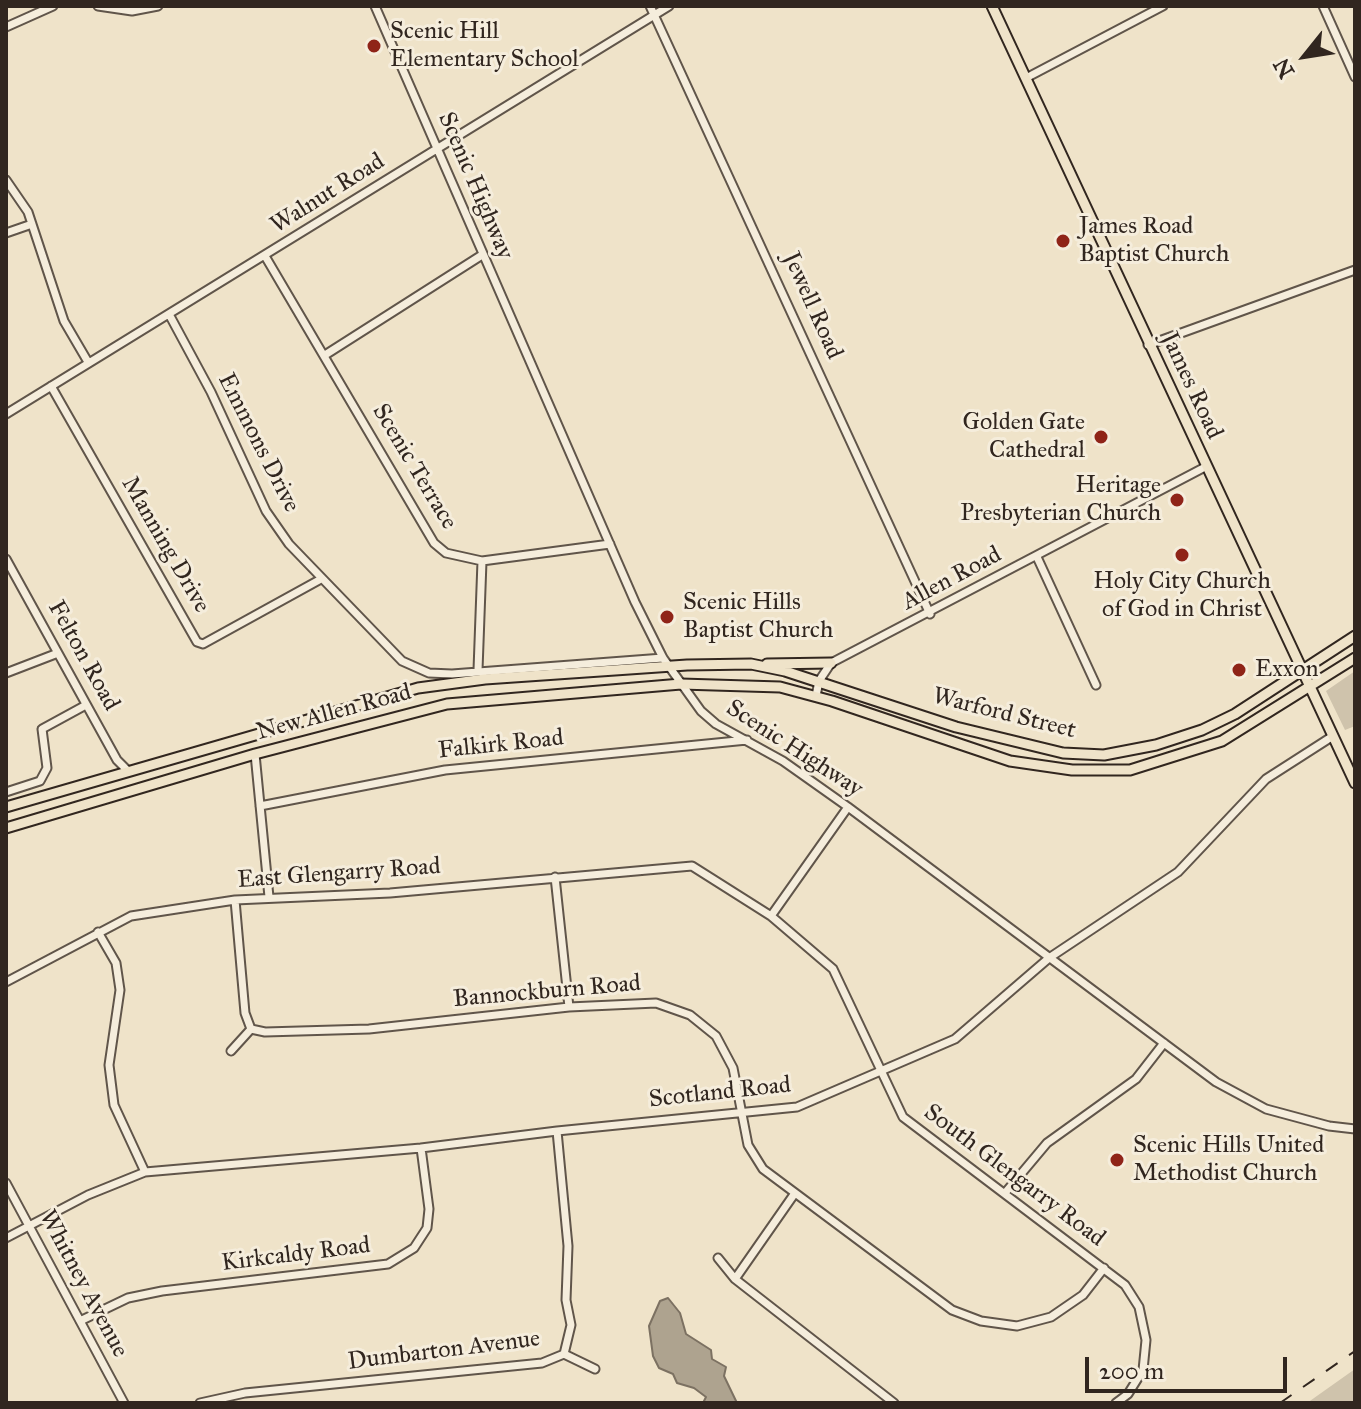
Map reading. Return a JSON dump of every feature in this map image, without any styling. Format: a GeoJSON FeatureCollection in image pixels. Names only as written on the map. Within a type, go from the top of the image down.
{"type":"FeatureCollection","features":[{"type":"Feature","properties":{"kind":"main road","name":"James Road"},"geometry":{"type":"LineString","coordinates":[[992,6],[1355,783]]}},
{"type":"Feature","properties":{"kind":"main road","name":"Warford Street"},"geometry":{"type":"LineString","coordinates":[[666,662],[751,664],[819,681],[956,727],[1063,753],[1104,755],[1156,745],[1202,730],[1302,672],[1355,636]]}},
{"type":"Feature","properties":{"kind":"main road","name":"Warford Street"},"geometry":{"type":"LineString","coordinates":[[681,684],[753,684],[816,696],[1010,761],[1072,770],[1130,770],[1222,741],[1355,658]]}},
{"type":"Feature","properties":{"kind":"main road","name":"New Allen Road"},"geometry":{"type":"LineString","coordinates":[[6,807],[418,688],[666,662]]}},
{"type":"Feature","properties":{"kind":"main road"},"geometry":{"type":"LineString","coordinates":[[751,664],[831,663]]}},
{"type":"Feature","properties":{"kind":"main road","name":"New Allen Road"},"geometry":{"type":"LineString","coordinates":[[6,828],[255,754],[447,704],[681,684]]}},
{"type":"Feature","properties":{"kind":"street"},"geometry":{"type":"LineString","coordinates":[[7,23],[53,6]]}},
{"type":"Feature","properties":{"kind":"street"},"geometry":{"type":"LineString","coordinates":[[98,6],[132,11],[158,6]]}},
{"type":"Feature","properties":{"kind":"street","name":"Scenic Highway"},"geometry":{"type":"LineString","coordinates":[[375,6],[610,544],[666,662],[701,711],[716,724],[749,739],[848,807],[1216,1082],[1266,1109],[1329,1126],[1355,1129]]}},
{"type":"Feature","properties":{"kind":"street","name":"Jewell Road"},"geometry":{"type":"LineString","coordinates":[[650,6],[930,614]]}},
{"type":"Feature","properties":{"kind":"street","name":"Walnut Road"},"geometry":{"type":"LineString","coordinates":[[6,414],[88,362],[170,316],[669,6]]}},
{"type":"Feature","properties":{"kind":"street"},"geometry":{"type":"LineString","coordinates":[[1026,78],[1163,6]]}},
{"type":"Feature","properties":{"kind":"street"},"geometry":{"type":"LineString","coordinates":[[1323,6],[1355,77]]}},
{"type":"Feature","properties":{"kind":"street"},"geometry":{"type":"LineString","coordinates":[[6,180],[28,212],[64,321],[88,362]]}},
{"type":"Feature","properties":{"kind":"street"},"geometry":{"type":"LineString","coordinates":[[6,233],[32,224]]}},
{"type":"Feature","properties":{"kind":"street"},"geometry":{"type":"LineString","coordinates":[[325,355],[482,255]]}},
{"type":"Feature","properties":{"kind":"street","name":"Scenic Terrace"},"geometry":{"type":"LineString","coordinates":[[265,256],[434,543],[446,553],[482,561],[610,544]]}},
{"type":"Feature","properties":{"kind":"street"},"geometry":{"type":"LineString","coordinates":[[1148,345],[1355,270]]}},
{"type":"Feature","properties":{"kind":"street","name":"Emmons Drive"},"geometry":{"type":"LineString","coordinates":[[170,316],[211,392],[266,511],[289,544],[402,661],[429,673],[478,670]]}},
{"type":"Feature","properties":{"kind":"street","name":"Manning Drive"},"geometry":{"type":"LineString","coordinates":[[51,386],[197,642],[203,644],[321,579]]}},
{"type":"Feature","properties":{"kind":"street","name":"Allen Road"},"geometry":{"type":"LineString","coordinates":[[816,696],[819,681],[831,663],[930,614],[1207,466]]}},
{"type":"Feature","properties":{"kind":"street"},"geometry":{"type":"LineString","coordinates":[[1037,557],[1096,685]]}},
{"type":"Feature","properties":{"kind":"street","name":"Felton Road"},"geometry":{"type":"LineString","coordinates":[[6,559],[117,760],[127,770]]}},
{"type":"Feature","properties":{"kind":"street"},"geometry":{"type":"LineString","coordinates":[[482,561],[478,670],[666,662]]}},
{"type":"Feature","properties":{"kind":"street"},"geometry":{"type":"LineString","coordinates":[[6,673],[58,653]]}},
{"type":"Feature","properties":{"kind":"street"},"geometry":{"type":"LineString","coordinates":[[6,792],[40,781],[47,768],[42,729],[86,705]]}},
{"type":"Feature","properties":{"kind":"street","name":"Scotland Road"},"geometry":{"type":"LineString","coordinates":[[6,1238],[88,1195],[145,1172],[421,1148],[797,1107],[955,1039],[1049,958],[1178,872],[1266,779],[1333,736]]}},
{"type":"Feature","properties":{"kind":"street","name":"Falkirk Road"},"geometry":{"type":"LineString","coordinates":[[260,806],[445,770],[749,739]]}},
{"type":"Feature","properties":{"kind":"street"},"geometry":{"type":"LineString","coordinates":[[255,754],[269,897]]}},
{"type":"Feature","properties":{"kind":"street"},"geometry":{"type":"LineString","coordinates":[[771,916],[848,807]]}},
{"type":"Feature","properties":{"kind":"street","name":"East Glengarry Road"},"geometry":{"type":"LineString","coordinates":[[6,982],[131,916],[235,900],[390,893],[692,866]]}},
{"type":"Feature","properties":{"kind":"street","name":"South Glengarry Road"},"geometry":{"type":"LineString","coordinates":[[692,866],[771,916],[833,969],[884,1071],[903,1117],[1125,1285],[1139,1307],[1146,1340],[1143,1370],[1128,1394],[1116,1403]]}},
{"type":"Feature","properties":{"kind":"street"},"geometry":{"type":"LineString","coordinates":[[555,877],[569,1007]]}},
{"type":"Feature","properties":{"kind":"street"},"geometry":{"type":"LineString","coordinates":[[231,1051],[251,1029],[245,1013],[235,900]]}},
{"type":"Feature","properties":{"kind":"street"},"geometry":{"type":"LineString","coordinates":[[98,932],[116,963],[120,990],[109,1065],[114,1105],[145,1172]]}},
{"type":"Feature","properties":{"kind":"street","name":"Bannockburn Road"},"geometry":{"type":"LineString","coordinates":[[251,1029],[265,1032],[369,1029],[569,1007],[656,1003],[690,1015],[716,1036],[733,1068],[748,1145],[763,1169],[952,1310],[981,1321],[1017,1326],[1051,1317],[1083,1295],[1104,1268]]}},
{"type":"Feature","properties":{"kind":"street"},"geometry":{"type":"LineString","coordinates":[[1005,1193],[1047,1143],[1136,1079],[1164,1043]]}},
{"type":"Feature","properties":{"kind":"street","name":"Dumbarton Avenue"},"geometry":{"type":"LineString","coordinates":[[200,1403],[245,1393],[542,1363],[564,1354],[571,1325],[566,1300],[568,1246],[557,1131]]}},
{"type":"Feature","properties":{"kind":"street","name":"Kirkcaldy Road"},"geometry":{"type":"LineString","coordinates":[[80,1321],[128,1298],[162,1291],[388,1264],[414,1248],[427,1228],[429,1209],[421,1148]]}},
{"type":"Feature","properties":{"kind":"street","name":"Whitney Avenue"},"geometry":{"type":"LineString","coordinates":[[6,1183],[124,1403]]}},
{"type":"Feature","properties":{"kind":"street"},"geometry":{"type":"LineString","coordinates":[[735,1279],[795,1193]]}},
{"type":"Feature","properties":{"kind":"street"},"geometry":{"type":"LineString","coordinates":[[718,1258],[735,1279],[894,1403]]}},
{"type":"Feature","properties":{"kind":"street"},"geometry":{"type":"LineString","coordinates":[[564,1354],[595,1369]]}},
{"type":"Feature","properties":{"kind":"shaded area"},"geometry":{"type":"Polygon","coordinates":[[[1355,671],[1355,726],[1345,730],[1326,691],[1355,671]]]}},
{"type":"Feature","properties":{"kind":"shaded area"},"geometry":{"type":"Polygon","coordinates":[[[668,1298],[680,1313],[686,1334],[711,1350],[712,1359],[726,1367],[724,1376],[737,1403],[703,1403],[706,1397],[694,1388],[677,1383],[673,1374],[659,1368],[653,1356],[649,1326],[660,1301],[668,1298]]]}},
{"type":"Feature","properties":{"kind":"shaded area"},"geometry":{"type":"Polygon","coordinates":[[[1355,1369],[1355,1403],[1307,1403],[1355,1369]]]}},
{"type":"Feature","properties":{"kind":"railway"},"geometry":{"type":"LineString","coordinates":[[1280,1403],[1355,1351]]}},
{"type":"Feature","properties":{"kind":"place","name":"Scenic Hill Elementary School"},"geometry":{"type":"Point","coordinates":[374,46]}},
{"type":"Feature","properties":{"kind":"place","name":"James Road Baptist Church"},"geometry":{"type":"Point","coordinates":[1063,241]}},
{"type":"Feature","properties":{"kind":"place","name":"Golden Gate Cathedral"},"geometry":{"type":"Point","coordinates":[1101,437]}},
{"type":"Feature","properties":{"kind":"place","name":"Heritage Presbyterian Church"},"geometry":{"type":"Point","coordinates":[1177,500]}},
{"type":"Feature","properties":{"kind":"place","name":"Holy City Church of God in Christ"},"geometry":{"type":"Point","coordinates":[1182,555]}},
{"type":"Feature","properties":{"kind":"place","name":"Scenic Hills Baptist Church"},"geometry":{"type":"Point","coordinates":[667,617]}},
{"type":"Feature","properties":{"kind":"place","name":"Exxon"},"geometry":{"type":"Point","coordinates":[1239,670]}},
{"type":"Feature","properties":{"kind":"place","name":"Scenic Hills United Methodist Church"},"geometry":{"type":"Point","coordinates":[1117,1160]}}]}
